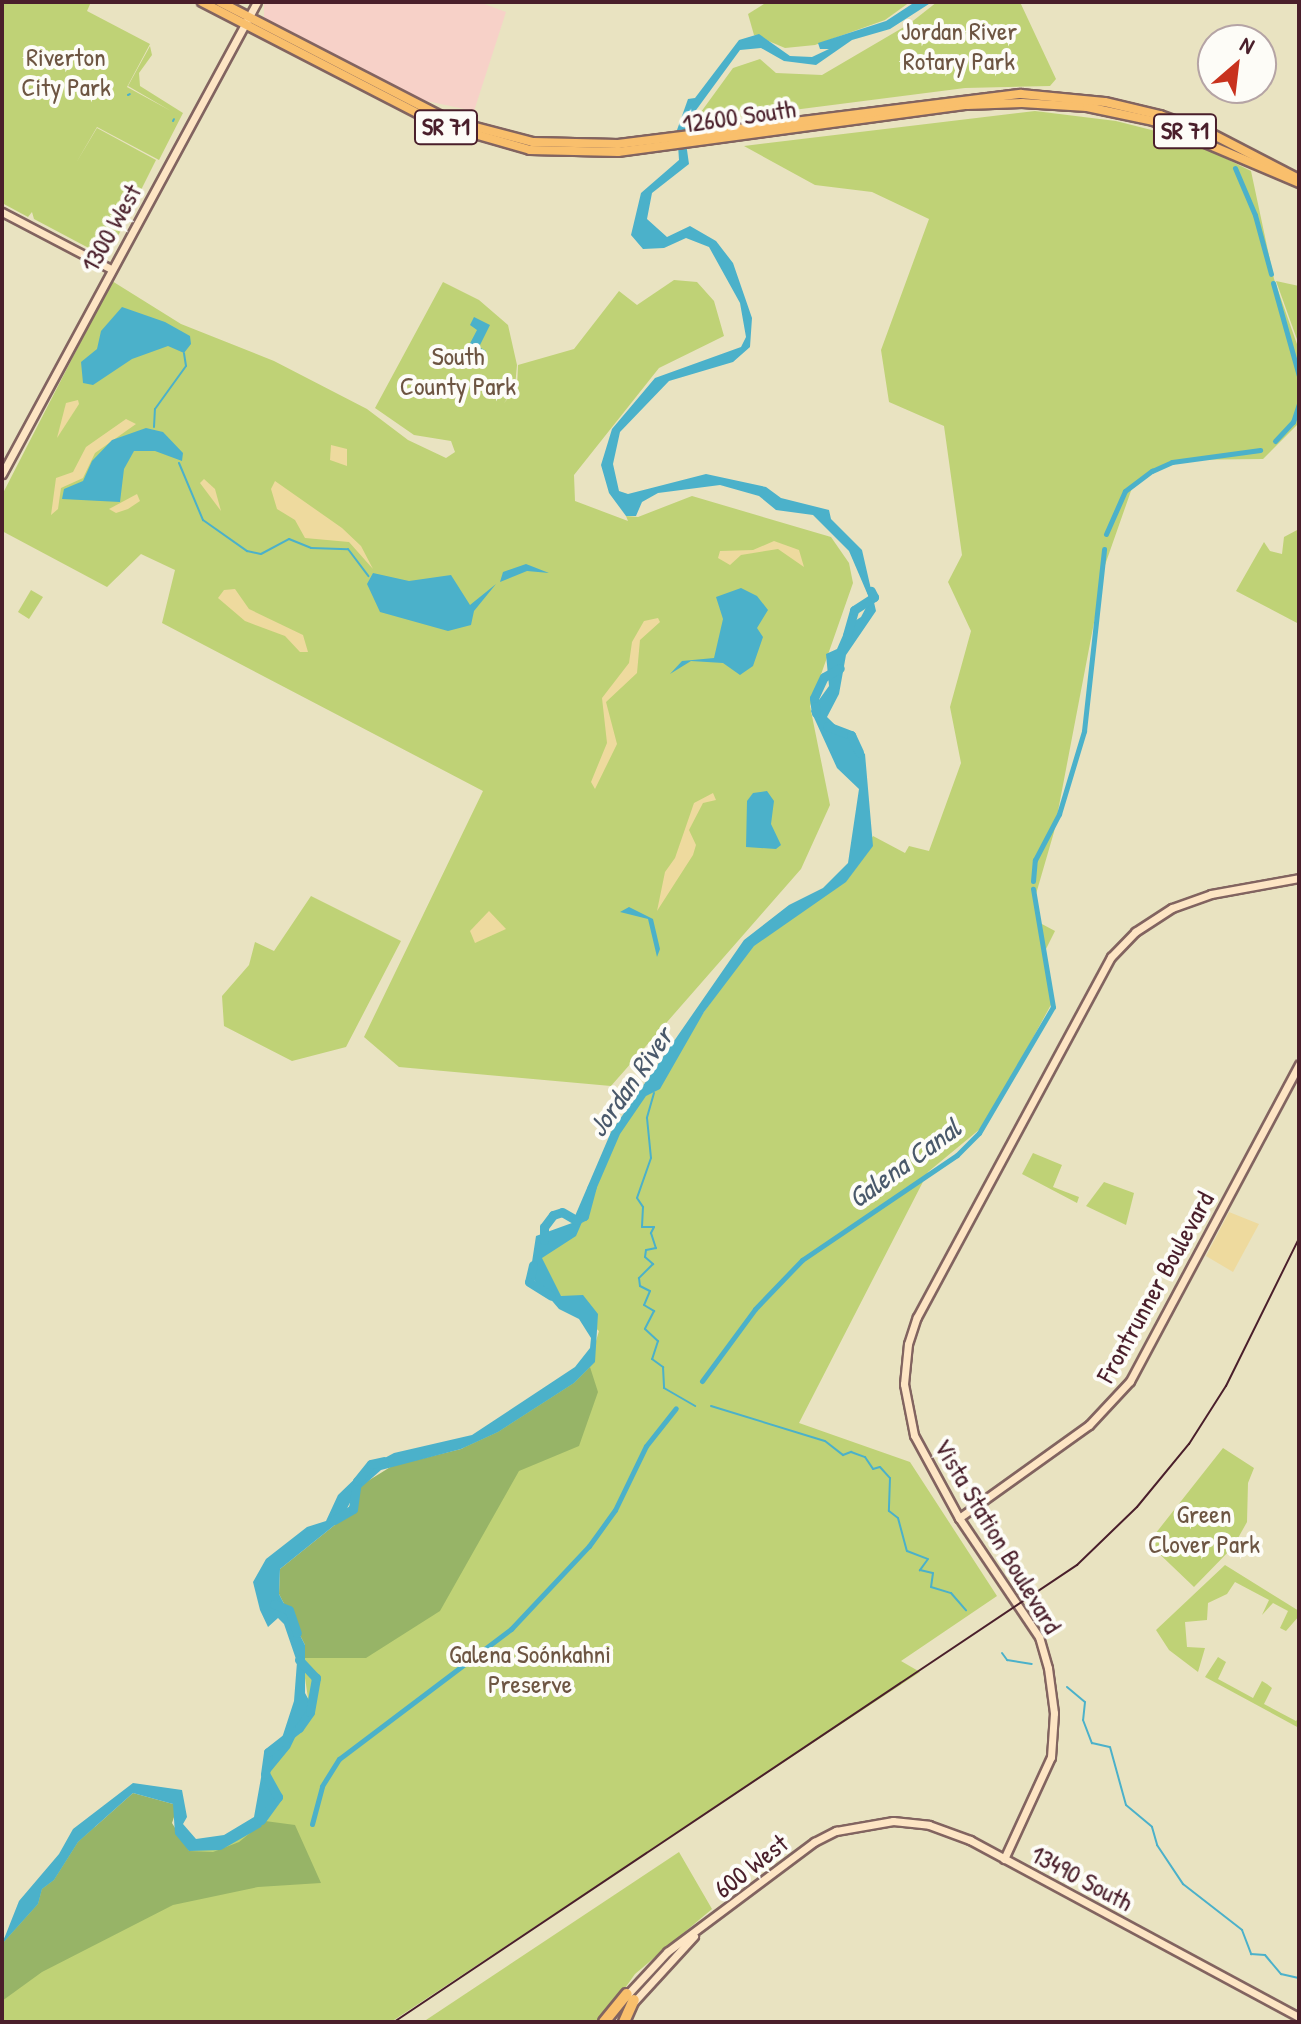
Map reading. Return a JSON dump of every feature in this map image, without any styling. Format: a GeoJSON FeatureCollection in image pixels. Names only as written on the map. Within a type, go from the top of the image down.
{"type":"FeatureCollection","features":[{"type":"Feature","properties":{"kind":"highway"},"geometry":{"type":"LineString","coordinates":[[604,2022],[631,1997]]}},
{"type":"Feature","properties":{"kind":"highway"},"geometry":{"type":"LineString","coordinates":[[623,2022],[631,1997]]}},
{"type":"Feature","properties":{"kind":"main road","name":"12600 South"},"geometry":{"type":"LineString","coordinates":[[202,2],[247,21],[436,123],[482,140],[560,154],[669,142],[982,95],[1062,96],[1178,121],[1299,181]]}},
{"type":"Feature","properties":{"kind":"main road","name":"12600 South"},"geometry":{"type":"LineString","coordinates":[[220,2],[247,21]]}},
{"type":"Feature","properties":{"kind":"street","name":"1300 West"},"geometry":{"type":"LineString","coordinates":[[2,474],[257,2]]}},
{"type":"Feature","properties":{"kind":"street"},"geometry":{"type":"LineString","coordinates":[[2,212],[111,269]]}},
{"type":"Feature","properties":{"kind":"street","name":"Vista Station Boulevard"},"geometry":{"type":"LineString","coordinates":[[1004,1859],[1051,1757],[1050,1681],[1039,1637],[959,1518],[914,1435],[904,1384],[908,1344],[917,1317],[1111,957],[1159,914],[1211,894],[1299,878]]}},
{"type":"Feature","properties":{"kind":"street","name":"Frontrunner Boulevard"},"geometry":{"type":"LineString","coordinates":[[959,1518],[1089,1425],[1130,1381],[1299,1064]]}},
{"type":"Feature","properties":{"kind":"street","name":"13490 South"},"geometry":{"type":"LineString","coordinates":[[834,1832],[876,1823],[910,1822],[949,1831],[1299,2017]]}},
{"type":"Feature","properties":{"kind":"street","name":"600 West"},"geometry":{"type":"LineString","coordinates":[[611,2022],[631,1997],[695,1935],[834,1832]]}},
{"type":"Feature","properties":{"kind":"shaded area"},"geometry":{"type":"Polygon","coordinates":[[[264,2],[479,2],[506,12],[474,111],[417,99],[264,18],[264,2]]]}},
{"type":"Feature","properties":{"kind":"green space","name":"Riverton City Park"},"geometry":{"type":"Polygon","coordinates":[[[2,2],[91,2],[87,11],[150,44],[127,87],[171,111],[128,86],[150,46],[152,55],[139,73],[140,86],[183,113],[159,160],[97,127],[76,163],[97,128],[156,160],[111,250],[100,254],[34,219],[32,212],[28,217],[2,203],[2,2]]]}},
{"type":"Feature","properties":{"kind":"green space"},"geometry":{"type":"Polygon","coordinates":[[[767,2],[910,2],[885,20],[815,45],[785,48],[754,35],[748,14],[767,2]]]}},
{"type":"Feature","properties":{"kind":"green space","name":"Jordan River Rotary Park"},"geometry":{"type":"Polygon","coordinates":[[[937,2],[1020,2],[1056,79],[1050,86],[965,88],[693,123],[733,68],[760,59],[776,73],[822,75],[909,24],[937,2]]]}},
{"type":"Feature","properties":{"kind":"green space","name":"Galena Soónkahni Preserve"},"geometry":{"type":"Polygon","coordinates":[[[1035,111],[1116,121],[1187,139],[1251,171],[1274,279],[1298,347],[1299,423],[1263,459],[1172,460],[1132,488],[1105,565],[1054,832],[1036,894],[1040,923],[1055,931],[1045,951],[1053,1001],[986,1124],[928,1172],[799,1423],[910,1462],[997,1596],[901,1661],[920,1672],[391,2022],[2,2022],[2,1941],[87,1827],[178,1830],[202,1846],[223,1841],[273,1806],[267,1776],[308,1698],[302,1658],[465,1446],[588,1368],[599,1331],[555,1296],[538,1263],[543,1248],[585,1216],[616,1136],[745,954],[774,922],[852,871],[873,836],[905,853],[909,846],[929,851],[961,763],[950,707],[971,631],[948,582],[962,555],[944,426],[889,402],[881,350],[929,219],[872,192],[815,185],[744,146],[1035,111]]]}},
{"type":"Feature","properties":{"kind":"green space","name":"South County Park"},"geometry":{"type":"Polygon","coordinates":[[[674,280],[697,282],[714,301],[724,336],[659,368],[574,475],[575,501],[628,521],[626,516],[638,517],[692,496],[831,537],[849,563],[853,583],[810,706],[830,805],[801,869],[611,1086],[399,1067],[364,1037],[483,791],[162,623],[175,570],[141,554],[107,587],[2,531],[2,495],[112,281],[181,324],[274,361],[367,409],[408,440],[446,458],[455,452],[451,441],[414,435],[375,408],[443,282],[479,300],[508,325],[517,365],[515,387],[504,403],[517,388],[518,365],[574,349],[619,291],[637,305],[674,280]]]}},
{"type":"Feature","properties":{"kind":"green space"},"geometry":{"type":"Polygon","coordinates":[[[1276,281],[1299,286],[1299,345],[1276,281]]]}},
{"type":"Feature","properties":{"kind":"green space"},"geometry":{"type":"Polygon","coordinates":[[[1299,529],[1299,624],[1236,591],[1264,542],[1270,551],[1282,554],[1284,537],[1299,529]]]}},
{"type":"Feature","properties":{"kind":"green space"},"geometry":{"type":"Polygon","coordinates":[[[31,590],[43,597],[29,619],[18,612],[31,590]]]}},
{"type":"Feature","properties":{"kind":"green space"},"geometry":{"type":"Polygon","coordinates":[[[311,896],[401,941],[346,1047],[292,1061],[224,1026],[222,996],[249,965],[255,942],[274,951],[311,896]]]}},
{"type":"Feature","properties":{"kind":"green space"},"geometry":{"type":"Polygon","coordinates":[[[1033,1153],[1062,1165],[1053,1187],[1079,1197],[1077,1203],[1022,1174],[1033,1153]]]}},
{"type":"Feature","properties":{"kind":"green space"},"geometry":{"type":"Polygon","coordinates":[[[1104,1182],[1134,1193],[1126,1225],[1086,1206],[1104,1182]]]}},
{"type":"Feature","properties":{"kind":"green space"},"geometry":{"type":"Polygon","coordinates":[[[590,1367],[598,1392],[579,1446],[519,1471],[440,1611],[366,1658],[303,1658],[305,1645],[279,1594],[280,1569],[341,1520],[363,1484],[392,1466],[461,1449],[498,1432],[574,1383],[590,1367]]]}},
{"type":"Feature","properties":{"kind":"green space","name":"Green Clover Park"},"geometry":{"type":"Polygon","coordinates":[[[1223,1448],[1254,1468],[1248,1483],[1247,1522],[1233,1547],[1194,1587],[1148,1543],[1223,1448]]]}},
{"type":"Feature","properties":{"kind":"green space"},"geometry":{"type":"Polygon","coordinates":[[[1225,1565],[1299,1611],[1299,1616],[1286,1631],[1280,1628],[1288,1611],[1273,1603],[1262,1615],[1269,1600],[1235,1582],[1227,1594],[1208,1603],[1207,1620],[1185,1622],[1187,1647],[1205,1648],[1198,1672],[1169,1650],[1156,1630],[1225,1565]]]}},
{"type":"Feature","properties":{"kind":"green space"},"geometry":{"type":"Polygon","coordinates":[[[1218,1657],[1226,1662],[1218,1679],[1253,1698],[1262,1681],[1267,1684],[1272,1688],[1264,1704],[1296,1721],[1299,1717],[1299,1728],[1205,1677],[1218,1657]]]}},
{"type":"Feature","properties":{"kind":"green space"},"geometry":{"type":"Polygon","coordinates":[[[133,1793],[173,1804],[177,1808],[172,1823],[189,1851],[213,1852],[239,1842],[265,1821],[295,1825],[321,1883],[258,1887],[173,1905],[42,1972],[2,2001],[2,1944],[38,1904],[42,1889],[54,1880],[78,1842],[133,1793]]]}},
{"type":"Feature","properties":{"kind":"green space"},"geometry":{"type":"Polygon","coordinates":[[[679,1852],[712,1909],[635,1974],[601,2022],[423,2022],[679,1852]]]}},
{"type":"Feature","properties":{"kind":"sand"},"geometry":{"type":"Polygon","coordinates":[[[78,400],[79,404],[57,438],[66,403],[78,400]]]}},
{"type":"Feature","properties":{"kind":"sand"},"geometry":{"type":"Polygon","coordinates":[[[126,419],[136,424],[95,453],[83,478],[61,488],[58,509],[51,515],[56,478],[73,472],[86,447],[126,419]]]}},
{"type":"Feature","properties":{"kind":"sand"},"geometry":{"type":"Polygon","coordinates":[[[331,445],[347,449],[347,466],[330,460],[331,445]]]}},
{"type":"Feature","properties":{"kind":"sand"},"geometry":{"type":"Polygon","coordinates":[[[204,479],[215,489],[221,511],[200,483],[204,479]]]}},
{"type":"Feature","properties":{"kind":"sand"},"geometry":{"type":"Polygon","coordinates":[[[275,481],[342,528],[361,546],[373,569],[349,542],[305,538],[295,520],[277,509],[271,489],[275,481]]]}},
{"type":"Feature","properties":{"kind":"sand"},"geometry":{"type":"Polygon","coordinates":[[[137,494],[140,501],[128,509],[116,513],[109,509],[137,494]]]}},
{"type":"Feature","properties":{"kind":"sand"},"geometry":{"type":"Polygon","coordinates":[[[774,541],[799,550],[804,567],[778,549],[741,555],[730,565],[718,558],[720,551],[753,550],[774,541]]]}},
{"type":"Feature","properties":{"kind":"sand"},"geometry":{"type":"Polygon","coordinates":[[[235,589],[249,609],[303,635],[308,652],[300,652],[285,636],[245,621],[218,598],[224,590],[235,589]]]}},
{"type":"Feature","properties":{"kind":"sand"},"geometry":{"type":"Polygon","coordinates":[[[658,618],[660,622],[640,640],[637,673],[606,702],[617,744],[595,789],[591,782],[607,743],[602,698],[629,663],[632,642],[644,621],[658,618]]]}},
{"type":"Feature","properties":{"kind":"sand"},"geometry":{"type":"Polygon","coordinates":[[[713,793],[716,800],[703,803],[689,830],[696,845],[693,855],[657,911],[665,872],[675,858],[694,803],[713,793]]]}},
{"type":"Feature","properties":{"kind":"sand"},"geometry":{"type":"Polygon","coordinates":[[[489,911],[506,929],[475,943],[470,931],[489,911]]]}},
{"type":"Feature","properties":{"kind":"sand"},"geometry":{"type":"Polygon","coordinates":[[[1229,1212],[1259,1224],[1233,1272],[1206,1256],[1229,1212]]]}},
{"type":"Feature","properties":{"kind":"water"},"geometry":{"type":"Polygon","coordinates":[[[915,2],[932,2],[890,29],[852,40],[816,65],[784,61],[761,48],[740,50],[691,117],[685,136],[689,164],[652,193],[647,219],[667,237],[690,226],[716,241],[733,263],[752,318],[750,347],[733,362],[669,381],[620,432],[613,464],[619,491],[628,494],[706,474],[766,487],[781,498],[829,510],[831,519],[862,550],[876,611],[846,655],[839,694],[827,717],[865,754],[873,846],[846,882],[754,946],[704,1012],[660,1089],[646,1096],[620,1134],[576,1236],[542,1258],[561,1296],[583,1295],[598,1314],[595,1362],[574,1383],[498,1432],[461,1449],[381,1470],[355,1493],[341,1520],[280,1569],[279,1594],[305,1645],[305,1693],[311,1704],[290,1748],[267,1776],[274,1798],[261,1827],[221,1850],[189,1851],[175,1834],[173,1804],[133,1793],[78,1842],[54,1880],[42,1889],[38,1904],[2,1944],[19,1901],[59,1854],[73,1829],[133,1783],[182,1790],[187,1817],[183,1824],[196,1839],[224,1835],[254,1817],[264,1761],[282,1738],[294,1701],[297,1662],[284,1624],[278,1618],[268,1627],[260,1610],[253,1582],[266,1559],[307,1527],[326,1521],[338,1495],[366,1468],[394,1453],[472,1435],[575,1367],[590,1348],[591,1338],[579,1319],[559,1309],[530,1275],[536,1236],[572,1223],[611,1132],[744,940],[789,905],[823,888],[848,863],[859,789],[837,768],[811,711],[829,686],[826,654],[837,649],[847,626],[861,617],[870,600],[849,551],[813,515],[776,510],[759,496],[720,485],[658,493],[642,502],[636,516],[626,516],[609,493],[601,465],[612,429],[655,378],[741,347],[746,337],[740,303],[709,247],[686,238],[664,248],[643,249],[631,235],[641,193],[679,160],[677,130],[688,99],[695,98],[739,40],[759,34],[790,56],[812,57],[829,49],[820,49],[818,43],[886,21],[915,2]]]}},
{"type":"Feature","properties":{"kind":"water"},"geometry":{"type":"Polygon","coordinates":[[[122,307],[165,322],[190,336],[191,344],[184,353],[168,346],[132,359],[93,385],[83,383],[81,362],[97,349],[101,331],[122,307]]]}},
{"type":"Feature","properties":{"kind":"water"},"geometry":{"type":"Polygon","coordinates":[[[474,317],[490,325],[479,347],[486,351],[481,361],[465,353],[477,330],[470,325],[474,317]]]}},
{"type":"Feature","properties":{"kind":"water"},"geometry":{"type":"Polygon","coordinates":[[[146,428],[163,432],[183,453],[182,461],[155,451],[134,451],[124,469],[120,502],[62,499],[64,489],[83,481],[92,461],[112,440],[146,428]]]}},
{"type":"Feature","properties":{"kind":"water"},"geometry":{"type":"Polygon","coordinates":[[[526,564],[549,573],[527,571],[500,582],[503,572],[526,564]]]}},
{"type":"Feature","properties":{"kind":"water"},"geometry":{"type":"Polygon","coordinates":[[[373,573],[409,581],[451,575],[470,605],[496,584],[474,611],[471,625],[448,631],[380,612],[367,584],[373,573]]]}},
{"type":"Feature","properties":{"kind":"water"},"geometry":{"type":"Polygon","coordinates":[[[741,588],[757,596],[768,610],[757,628],[763,637],[753,666],[740,675],[723,663],[691,661],[670,674],[682,661],[714,658],[723,619],[716,597],[741,588]]]}},
{"type":"Feature","properties":{"kind":"water"},"geometry":{"type":"Polygon","coordinates":[[[767,791],[774,801],[771,824],[781,845],[776,849],[746,847],[747,801],[753,793],[767,791]]]}},
{"type":"Feature","properties":{"kind":"water"},"geometry":{"type":"Polygon","coordinates":[[[629,907],[653,919],[660,949],[657,957],[648,919],[620,912],[629,907]]]}},
{"type":"Feature","properties":{"kind":"waterway","name":"Galena Canal"},"geometry":{"type":"LineString","coordinates":[[1235,168],[1255,215],[1271,274]]}},
{"type":"Feature","properties":{"kind":"waterway","name":"Galena Canal"},"geometry":{"type":"LineString","coordinates":[[1273,283],[1299,376]]}},
{"type":"Feature","properties":{"kind":"waterway"},"geometry":{"type":"LineString","coordinates":[[154,427],[155,409],[186,366],[184,353]]}},
{"type":"Feature","properties":{"kind":"waterway","name":"Galena Canal"},"geometry":{"type":"LineString","coordinates":[[1275,441],[1293,422],[1299,403]]}},
{"type":"Feature","properties":{"kind":"waterway","name":"Galena Canal"},"geometry":{"type":"LineString","coordinates":[[1106,534],[1125,491],[1152,471],[1172,462],[1260,450]]}},
{"type":"Feature","properties":{"kind":"waterway"},"geometry":{"type":"LineString","coordinates":[[179,463],[203,520],[247,551],[261,554],[289,539],[311,548],[348,549],[368,576]]}},
{"type":"Feature","properties":{"kind":"waterway","name":"Galena Canal"},"geometry":{"type":"LineString","coordinates":[[1033,881],[1035,860],[1059,814],[1084,731],[1104,549]]}},
{"type":"Feature","properties":{"kind":"waterway","name":"Jordan River"},"geometry":{"type":"LineString","coordinates":[[847,635],[854,610],[874,597],[871,591]]}},
{"type":"Feature","properties":{"kind":"waterway","name":"Jordan River"},"geometry":{"type":"LineString","coordinates":[[816,713],[814,698],[824,677],[840,668]]}},
{"type":"Feature","properties":{"kind":"waterway","name":"Jordan River"},"geometry":{"type":"LineString","coordinates":[[827,726],[851,735],[859,752]]}},
{"type":"Feature","properties":{"kind":"waterway","name":"Galena Canal"},"geometry":{"type":"LineString","coordinates":[[702,1381],[755,1309],[802,1260],[957,1155],[979,1133],[1053,1007],[1033,889]]}},
{"type":"Feature","properties":{"kind":"waterway"},"geometry":{"type":"LineString","coordinates":[[654,1093],[647,1118],[651,1158],[637,1198],[643,1207],[642,1227],[654,1227],[651,1233],[656,1248],[646,1250],[645,1257],[653,1264],[639,1278],[640,1286],[650,1291],[644,1305],[654,1311],[645,1329],[658,1341],[652,1359],[663,1367],[664,1388],[695,1406]]}},
{"type":"Feature","properties":{"kind":"waterway","name":"Jordan River"},"geometry":{"type":"LineString","coordinates":[[544,1240],[544,1227],[553,1215],[562,1212],[576,1220],[584,1216],[592,1187]]}},
{"type":"Feature","properties":{"kind":"waterway","name":"Jordan River"},"geometry":{"type":"LineString","coordinates":[[533,1265],[529,1282],[551,1296]]}},
{"type":"Feature","properties":{"kind":"waterway"},"geometry":{"type":"LineString","coordinates":[[711,1406],[825,1441],[843,1455],[851,1452],[865,1457],[873,1469],[880,1467],[890,1478],[889,1511],[898,1518],[907,1551],[928,1559],[920,1570],[933,1573],[931,1587],[951,1593],[966,1610]]}},
{"type":"Feature","properties":{"kind":"waterway","name":"Galena Canal"},"geometry":{"type":"LineString","coordinates":[[312,1824],[322,1786],[339,1759],[511,1629],[589,1546],[615,1510],[646,1446],[676,1408]]}},
{"type":"Feature","properties":{"kind":"waterway","name":"Jordan River"},"geometry":{"type":"LineString","coordinates":[[334,1520],[353,1509],[357,1481],[371,1464],[384,1461]]}},
{"type":"Feature","properties":{"kind":"waterway","name":"Jordan River"},"geometry":{"type":"LineString","coordinates":[[274,1604],[289,1610],[297,1633]]}},
{"type":"Feature","properties":{"kind":"waterway"},"geometry":{"type":"LineString","coordinates":[[1002,1653],[1007,1660],[1032,1664]]}},
{"type":"Feature","properties":{"kind":"waterway","name":"Jordan River"},"geometry":{"type":"LineString","coordinates":[[261,1820],[278,1797],[265,1774],[268,1752],[299,1728],[310,1712],[316,1678],[299,1660]]}},
{"type":"Feature","properties":{"kind":"waterway"},"geometry":{"type":"LineString","coordinates":[[1067,1687],[1085,1702],[1083,1720],[1092,1743],[1110,1747],[1126,1805],[1152,1827],[1157,1845],[1183,1884],[1242,1930],[1251,1954],[1265,1955],[1281,1974],[1299,1978]]}},
{"type":"Feature","properties":{"kind":"railway"},"geometry":{"type":"LineString","coordinates":[[394,2022],[1077,1565],[1137,1507],[1189,1444],[1226,1386],[1299,1238]]}}]}
